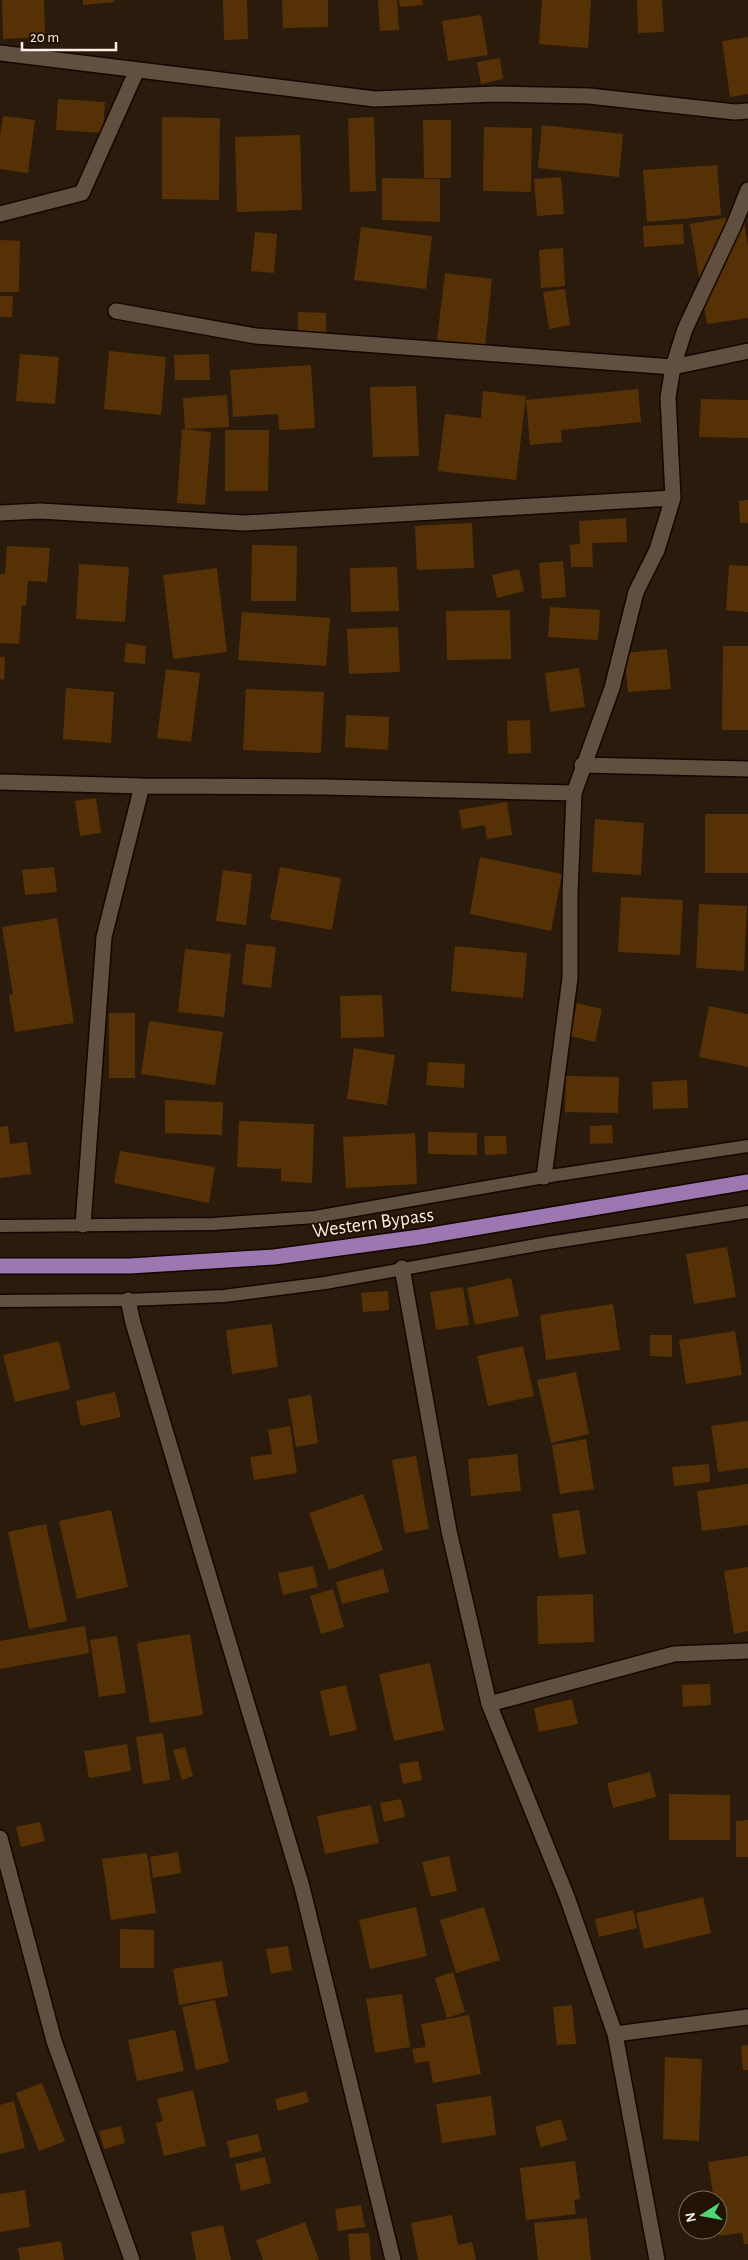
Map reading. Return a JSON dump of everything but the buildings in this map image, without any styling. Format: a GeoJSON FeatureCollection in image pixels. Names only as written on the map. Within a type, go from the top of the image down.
{"type":"FeatureCollection","features":[{"type":"Feature","properties":{"kind":"main road","name":"Western Bypass"},"geometry":{"type":"LineString","coordinates":[[0,1266],[130,1266],[274,1256],[420,1237],[748,1182]]}},
{"type":"Feature","properties":{"kind":"street"},"geometry":{"type":"LineString","coordinates":[[0,53],[375,99],[494,94],[589,96],[735,112],[748,111]]}},
{"type":"Feature","properties":{"kind":"street"},"geometry":{"type":"LineString","coordinates":[[0,214],[82,193],[137,70]]}},
{"type":"Feature","properties":{"kind":"street"},"geometry":{"type":"LineString","coordinates":[[544,1177],[570,978],[570,893],[574,793],[582,765],[612,688],[636,592],[657,550],[673,498],[668,397],[673,367],[685,329],[734,225],[748,190]]}},
{"type":"Feature","properties":{"kind":"street"},"geometry":{"type":"LineString","coordinates":[[116,311],[256,336],[673,367],[748,351]]}},
{"type":"Feature","properties":{"kind":"street"},"geometry":{"type":"LineString","coordinates":[[0,513],[40,511],[244,522],[673,498]]}},
{"type":"Feature","properties":{"kind":"street"},"geometry":{"type":"LineString","coordinates":[[582,765],[748,769]]}},
{"type":"Feature","properties":{"kind":"street"},"geometry":{"type":"LineString","coordinates":[[0,782],[574,793]]}},
{"type":"Feature","properties":{"kind":"street"},"geometry":{"type":"LineString","coordinates":[[82,1225],[104,937],[142,786]]}},
{"type":"Feature","properties":{"kind":"street"},"geometry":{"type":"LineString","coordinates":[[402,1268],[449,1531],[489,1704],[567,1897],[615,2034],[657,2260]]}},
{"type":"Feature","properties":{"kind":"street"},"geometry":{"type":"LineString","coordinates":[[128,1300],[133,1323],[302,1887],[393,2260]]}},
{"type":"Feature","properties":{"kind":"street"},"geometry":{"type":"LineString","coordinates":[[489,1704],[674,1654],[748,1651]]}},
{"type":"Feature","properties":{"kind":"street"},"geometry":{"type":"LineString","coordinates":[[0,1838],[54,2041],[132,2260]]}},
{"type":"Feature","properties":{"kind":"street"},"geometry":{"type":"LineString","coordinates":[[615,2034],[748,2017]]}},
{"type":"Feature","properties":{"kind":"lane"},"geometry":{"type":"LineString","coordinates":[[0,1226],[214,1224],[315,1217],[544,1177],[748,1146]]}},
{"type":"Feature","properties":{"kind":"lane"},"geometry":{"type":"LineString","coordinates":[[0,1301],[128,1300],[224,1296],[325,1283],[548,1243],[748,1212]]}}]}
